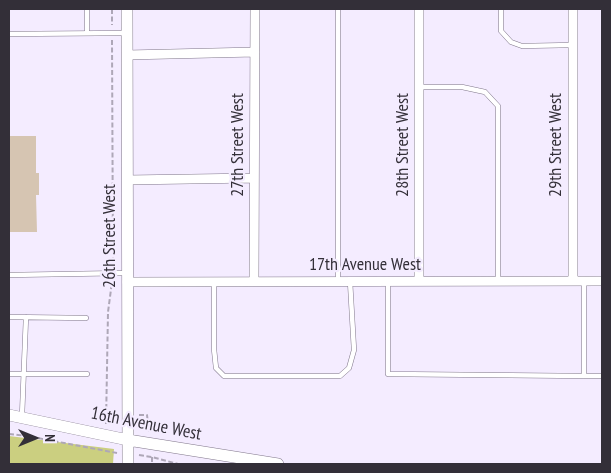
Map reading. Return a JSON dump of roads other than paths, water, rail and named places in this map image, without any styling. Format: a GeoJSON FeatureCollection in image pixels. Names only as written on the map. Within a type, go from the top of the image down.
{"type":"FeatureCollection","features":[{"type":"Feature","properties":{"kind":"street","name":"26th Street West"},"geometry":{"type":"LineString","coordinates":[[127,9],[128,464]]}},
{"type":"Feature","properties":{"kind":"street","name":"27th Street West"},"geometry":{"type":"LineString","coordinates":[[254,281],[255,9]]}},
{"type":"Feature","properties":{"kind":"street","name":"28th Street West"},"geometry":{"type":"LineString","coordinates":[[419,9],[419,281]]}},
{"type":"Feature","properties":{"kind":"street","name":"29th Street West"},"geometry":{"type":"LineString","coordinates":[[573,9],[573,281]]}},
{"type":"Feature","properties":{"kind":"street"},"geometry":{"type":"LineString","coordinates":[[127,55],[255,52]]}},
{"type":"Feature","properties":{"kind":"street"},"geometry":{"type":"LineString","coordinates":[[127,180],[254,178]]}},
{"type":"Feature","properties":{"kind":"street","name":"17th Avenue West"},"geometry":{"type":"LineString","coordinates":[[127,277],[214,281],[602,281]]}},
{"type":"Feature","properties":{"kind":"street","name":"16th Avenue West"},"geometry":{"type":"LineString","coordinates":[[9,415],[128,440],[278,464]]}},
{"type":"Feature","properties":{"kind":"lane"},"geometry":{"type":"LineString","coordinates":[[87,9],[87,34]]}},
{"type":"Feature","properties":{"kind":"lane"},"geometry":{"type":"LineString","coordinates":[[338,9],[338,281]]}},
{"type":"Feature","properties":{"kind":"lane"},"geometry":{"type":"LineString","coordinates":[[501,9],[501,31],[511,42],[522,46],[573,45]]}},
{"type":"Feature","properties":{"kind":"lane"},"geometry":{"type":"LineString","coordinates":[[9,34],[127,34]]}},
{"type":"Feature","properties":{"kind":"lane"},"geometry":{"type":"LineString","coordinates":[[419,87],[462,87],[478,90],[485,92],[498,106],[498,281]]}},
{"type":"Feature","properties":{"kind":"lane"},"geometry":{"type":"LineString","coordinates":[[9,275],[112,273],[127,277]]}},
{"type":"Feature","properties":{"kind":"lane"},"geometry":{"type":"LineString","coordinates":[[214,281],[214,349],[216,368],[224,376],[340,376],[349,368],[354,350],[350,281]]}},
{"type":"Feature","properties":{"kind":"lane"},"geometry":{"type":"LineString","coordinates":[[388,281],[388,374],[602,376]]}},
{"type":"Feature","properties":{"kind":"lane"},"geometry":{"type":"LineString","coordinates":[[584,281],[584,376]]}},
{"type":"Feature","properties":{"kind":"lane"},"geometry":{"type":"LineString","coordinates":[[9,317],[86,318]]}},
{"type":"Feature","properties":{"kind":"lane"},"geometry":{"type":"LineString","coordinates":[[22,417],[26,317]]}},
{"type":"Feature","properties":{"kind":"lane"},"geometry":{"type":"LineString","coordinates":[[9,374],[87,374]]}}]}
